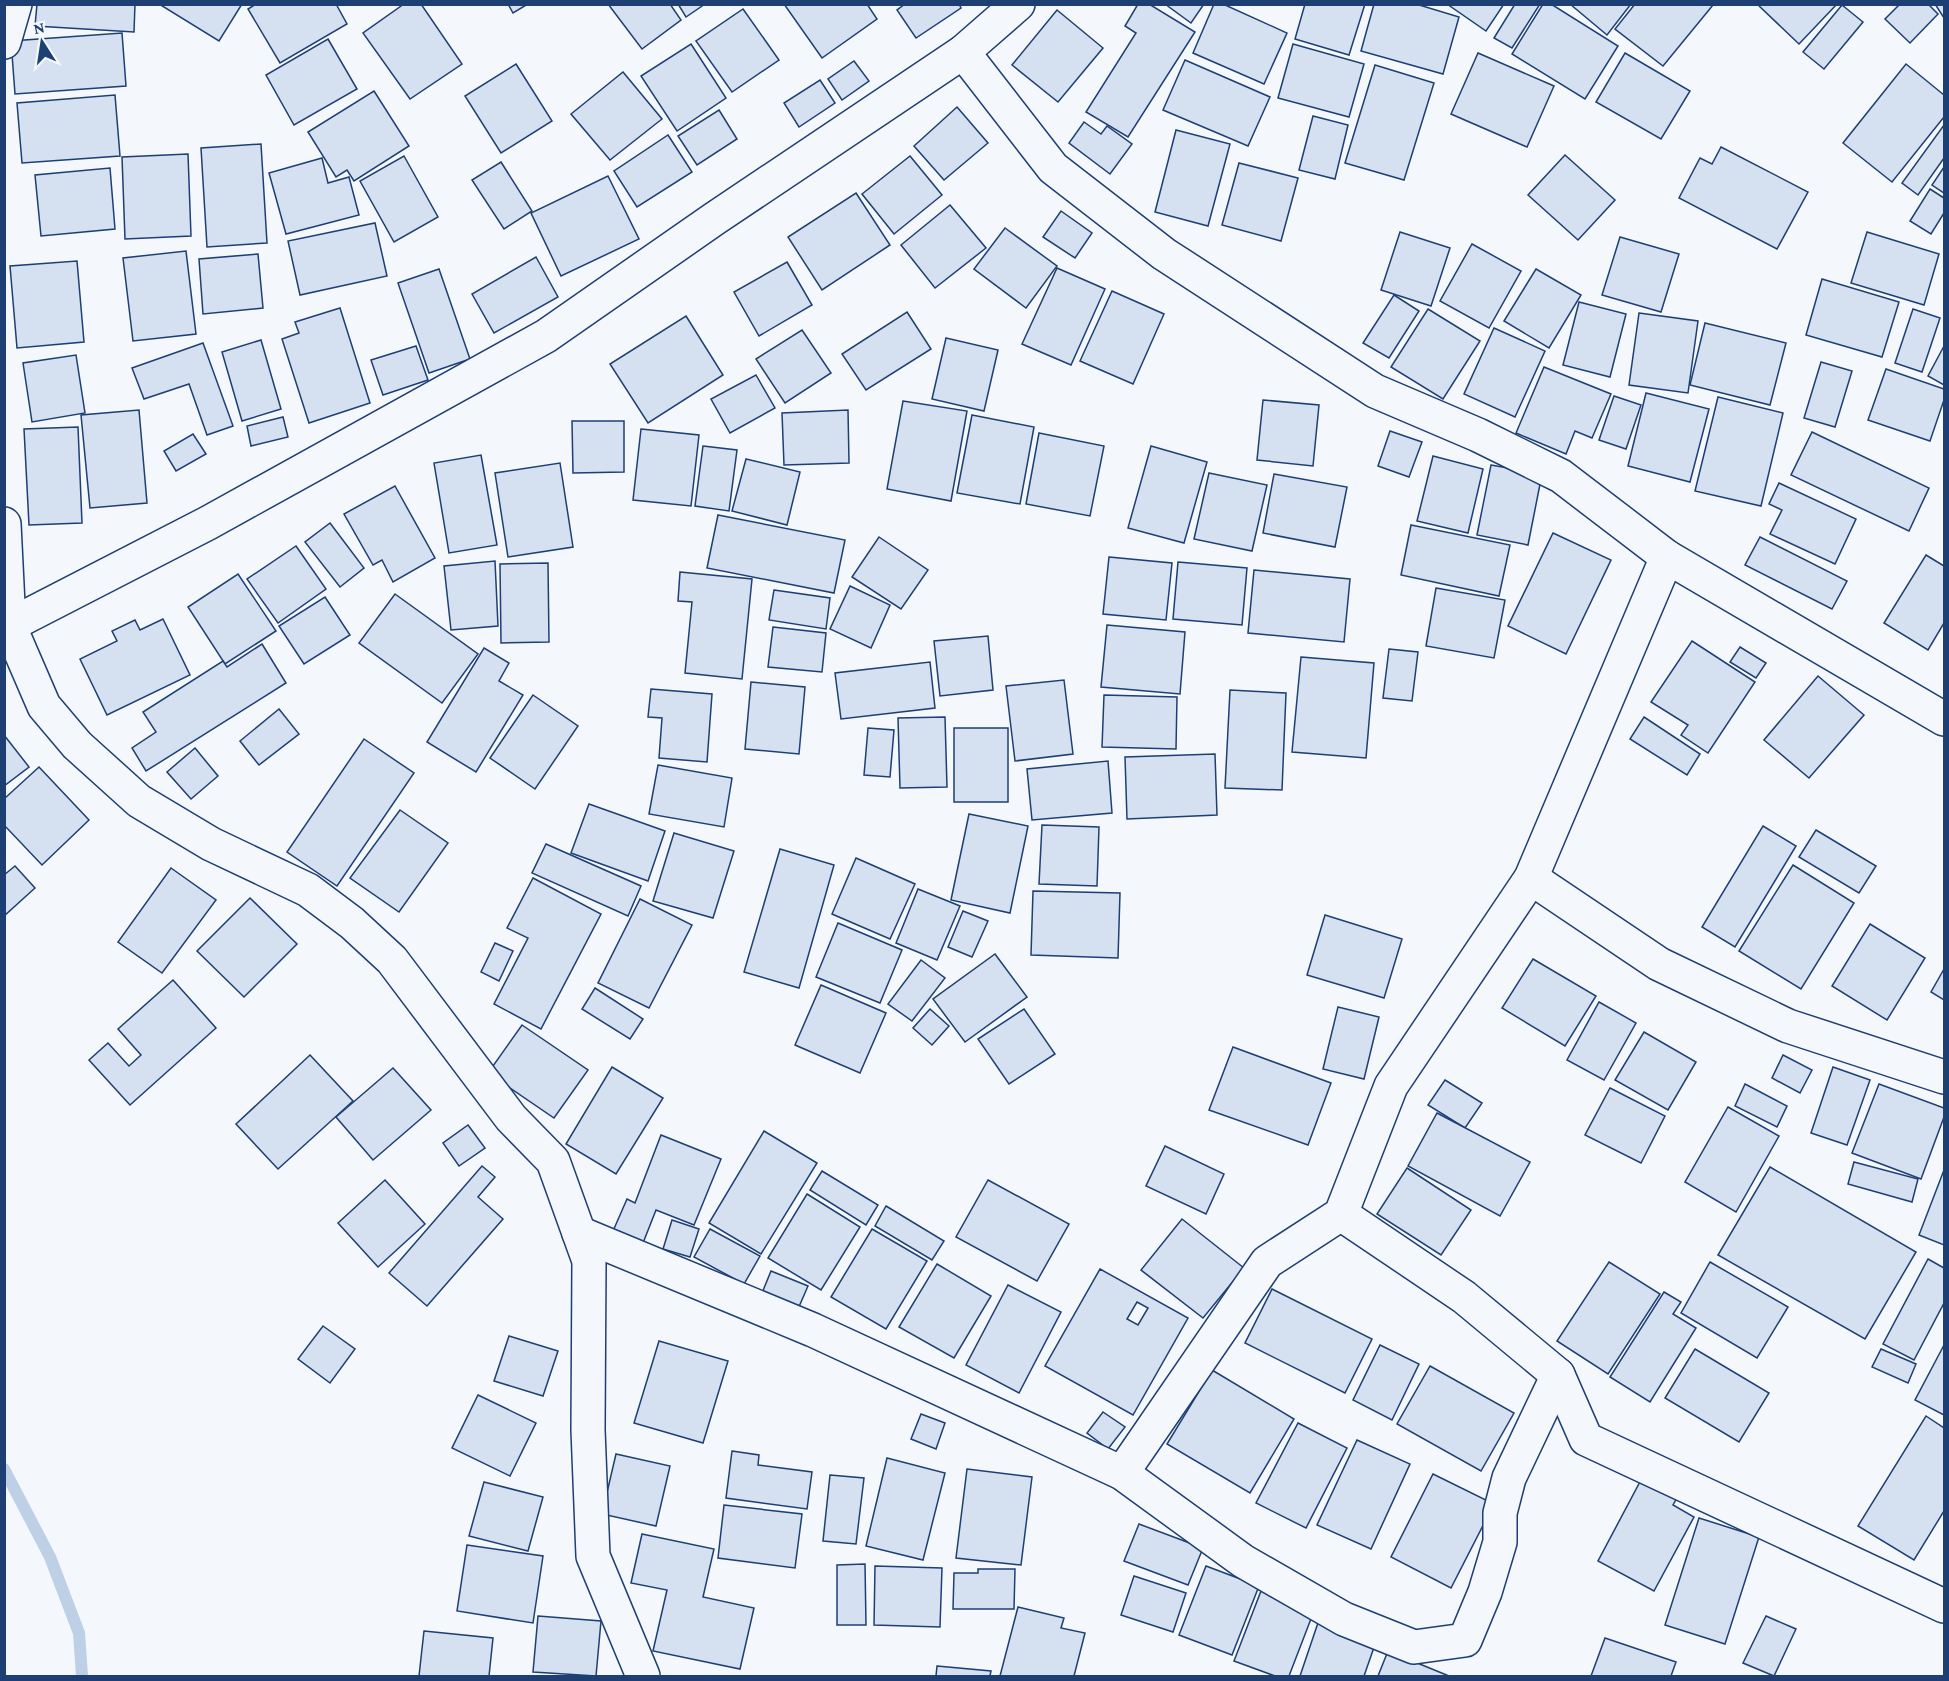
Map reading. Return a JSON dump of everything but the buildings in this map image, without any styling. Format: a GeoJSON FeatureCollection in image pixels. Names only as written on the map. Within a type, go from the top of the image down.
{"type":"FeatureCollection","features":[{"type":"Feature","properties":{"kind":"street"},"geometry":{"type":"LineString","coordinates":[[4,42],[15,4]]}},
{"type":"Feature","properties":{"kind":"street"},"geometry":{"type":"LineString","coordinates":[[7,627],[208,523],[546,336],[714,219],[963,52],[1018,4]]}},
{"type":"Feature","properties":{"kind":"street"},"geometry":{"type":"LineString","coordinates":[[963,52],[1053,168],[1164,254],[1375,391],[1478,435],[1561,476],[1667,557],[1944,718]]}},
{"type":"Feature","properties":{"kind":"street"},"geometry":{"type":"LineString","coordinates":[[4,524],[7,627],[44,706],[77,745],[139,801],[211,844],[308,890],[352,923],[392,960],[511,1118],[553,1161],[589,1261],[588,1418],[593,1556],[643,1677]]}},
{"type":"Feature","properties":{"kind":"street"},"geometry":{"type":"LineString","coordinates":[[1122,1473],[1267,1262],[1341,1214],[1391,1086],[1531,878],[1667,557]]}},
{"type":"Feature","properties":{"kind":"street"},"geometry":{"type":"LineString","coordinates":[[1531,878],[1659,964],[1788,1026],[1944,1077]]}},
{"type":"Feature","properties":{"kind":"street"},"geometry":{"type":"LineString","coordinates":[[1341,1214],[1464,1297],[1558,1375],[1586,1439],[1944,1606]]}},
{"type":"Feature","properties":{"kind":"street"},"geometry":{"type":"LineString","coordinates":[[579,1233],[813,1330],[1122,1473],[1243,1561],[1344,1619],[1414,1647],[1465,1640],[1485,1592],[1500,1542],[1500,1513],[1509,1478],[1558,1375]]}},
{"type":"Feature","properties":{"kind":"waterway"},"geometry":{"type":"LineString","coordinates":[[4,1469],[50,1557],[79,1633],[82,1676]]}}]}
